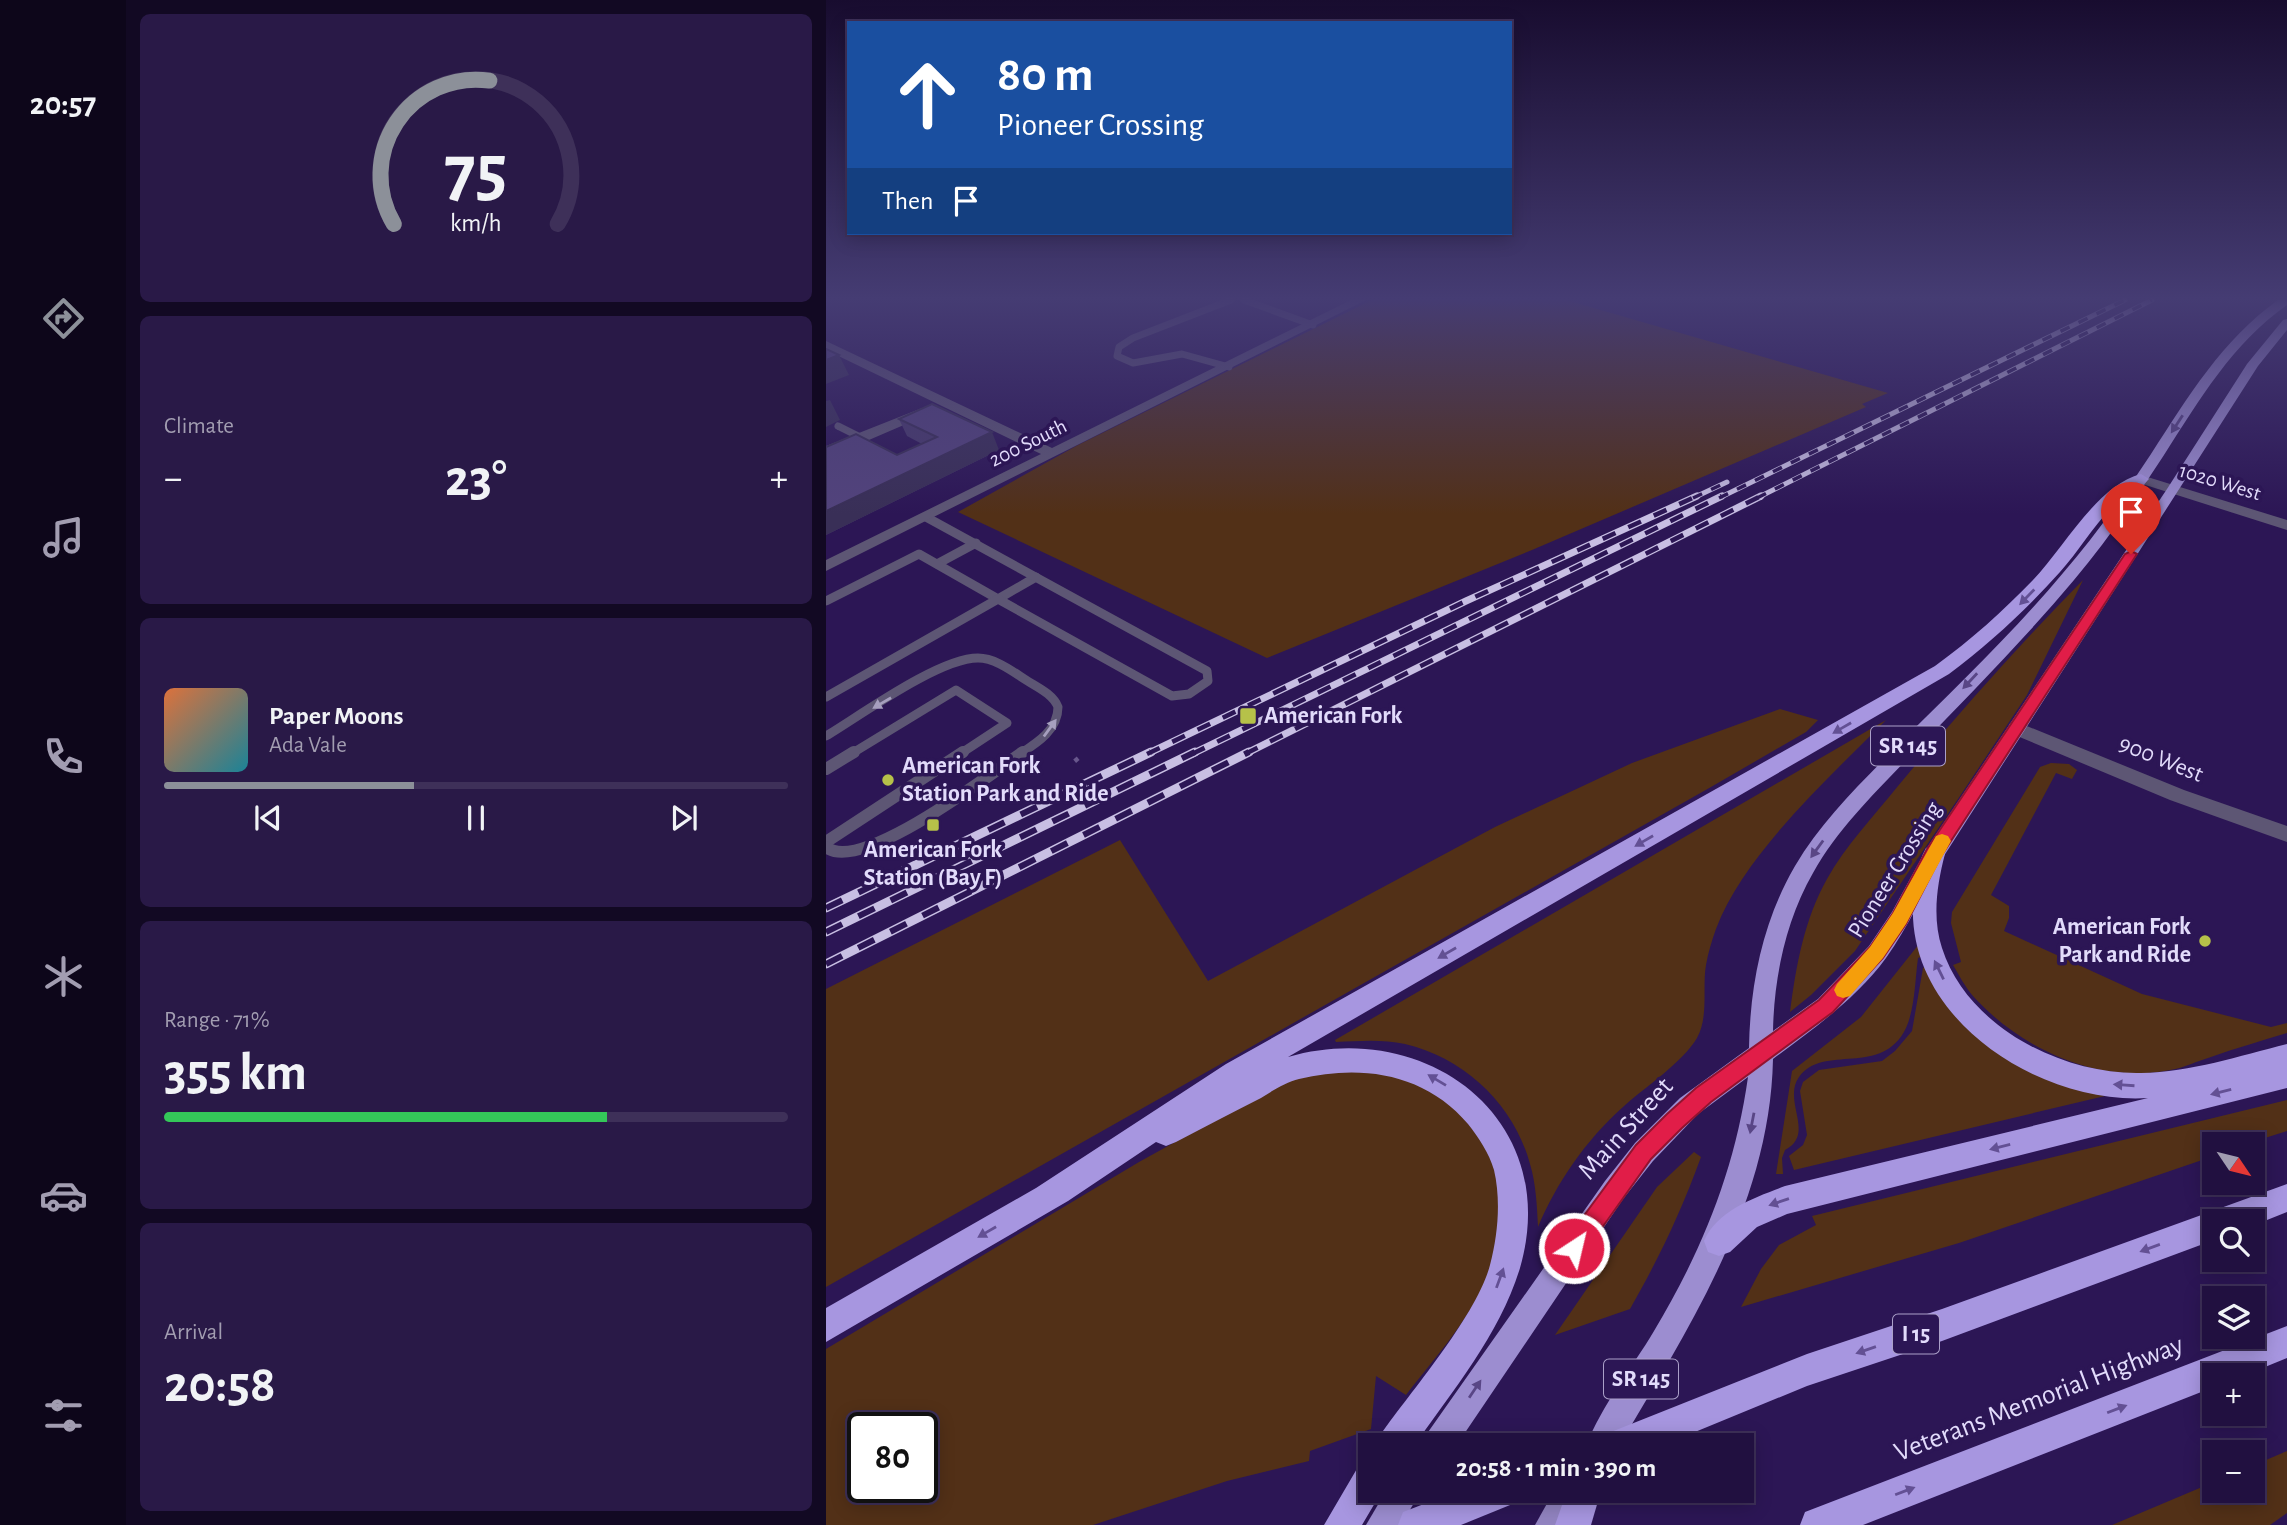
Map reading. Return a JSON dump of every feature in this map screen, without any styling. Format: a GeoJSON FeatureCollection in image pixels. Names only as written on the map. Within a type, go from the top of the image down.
{"type":"FeatureCollection","features":[{"type":"Feature","properties":{"kind":"highway","name":"SR 145"},"geometry":{"type":"LineString","coordinates":[[1609,1433],[1682,1312],[1719,1241],[1746,1155],[1756,1103],[1763,1001],[1774,942],[1790,896],[1810,858],[1858,800],[2055,592],[2141,479],[2213,371]]}},
{"type":"Feature","properties":{"kind":"highway","name":"Pioneer Crossing"},"geometry":{"type":"LineString","coordinates":[[1761,1055],[1826,1006],[1859,974],[1900,919],[1934,854],[2248,371]]}},
{"type":"Feature","properties":{"kind":"highway"},"geometry":{"type":"LineString","coordinates":[[1046,1198],[1236,1073],[1942,670],[1988,635],[2029,594],[2074,545],[2108,499],[2141,479]]}},
{"type":"Feature","properties":{"kind":"highway"},"geometry":{"type":"LineString","coordinates":[[1934,854],[1927,881],[1925,910],[1930,947],[1936,965],[1950,990],[1968,1011],[2001,1041],[2022,1055],[2045,1067],[2070,1075],[2119,1085],[2142,1086],[2167,1084],[2287,1056]]}},
{"type":"Feature","properties":{"kind":"highway","name":"Main Street"},"geometry":{"type":"LineString","coordinates":[[1446,1433],[1518,1327],[1644,1152],[1689,1106],[1761,1055]]}},
{"type":"Feature","properties":{"kind":"highway"},"geometry":{"type":"LineString","coordinates":[[826,1326],[1046,1198],[1250,1087],[1291,1068],[1312,1062],[1352,1057],[1391,1061],[1409,1066],[1442,1082],[1474,1108],[1488,1127],[1507,1171],[1512,1219],[1507,1254],[1497,1288],[1468,1338],[1402,1433]]}},
{"type":"Feature","properties":{"kind":"highway"},"geometry":{"type":"LineString","coordinates":[[1719,1241],[1747,1217],[1785,1200],[2287,1076]]}},
{"type":"Feature","properties":{"kind":"highway"},"geometry":{"type":"LineString","coordinates":[[2258,1209],[2287,1198]]}},
{"type":"Feature","properties":{"kind":"highway","name":"I 15"},"geometry":{"type":"LineString","coordinates":[[1650,1433],[1807,1370],[1941,1325],[2202,1229]]}},
{"type":"Feature","properties":{"kind":"highway","name":"Veterans Memorial Highway"},"geometry":{"type":"LineString","coordinates":[[1818,1525],[2287,1342]]}},
{"type":"Feature","properties":{"kind":"highway"},"geometry":{"type":"LineString","coordinates":[[1342,1525],[1358,1499]]}},
{"type":"Feature","properties":{"kind":"highway"},"geometry":{"type":"LineString","coordinates":[[1382,1525],[1397,1503]]}},
{"type":"Feature","properties":{"kind":"highway"},"geometry":{"type":"LineString","coordinates":[[1416,1525],[1472,1503]]}},
{"type":"Feature","properties":{"kind":"highway"},"geometry":{"type":"LineString","coordinates":[[1573,1525],[1580,1503]]}},
{"type":"Feature","properties":{"kind":"main road"},"geometry":{"type":"LineString","coordinates":[[1551,1525],[1565,1503]]}},
{"type":"Feature","properties":{"kind":"street"},"geometry":{"type":"LineString","coordinates":[[881,371],[1052,454]]}},
{"type":"Feature","properties":{"kind":"street","name":"200 South"},"geometry":{"type":"LineString","coordinates":[[826,566],[1220,371]]}},
{"type":"Feature","properties":{"kind":"street"},"geometry":{"type":"LineString","coordinates":[[826,450],[862,438],[946,402]]}},
{"type":"Feature","properties":{"kind":"street","name":"1020 West"},"geometry":{"type":"LineString","coordinates":[[2141,479],[2287,525]]}},
{"type":"Feature","properties":{"kind":"street","name":"900 West"},"geometry":{"type":"LineString","coordinates":[[2017,728],[2177,795],[2287,834]]}},
{"type":"Feature","properties":{"kind":"lane"},"geometry":{"type":"LineString","coordinates":[[838,426],[862,438]]}},
{"type":"Feature","properties":{"kind":"lane"},"geometry":{"type":"LineString","coordinates":[[826,601],[919,554],[1172,696],[1189,694],[1208,681],[1207,671],[926,517]]}},
{"type":"Feature","properties":{"kind":"lane"},"geometry":{"type":"LineString","coordinates":[[937,564],[976,543]]}},
{"type":"Feature","properties":{"kind":"lane"},"geometry":{"type":"LineString","coordinates":[[826,697],[1036,577]]}},
{"type":"Feature","properties":{"kind":"lane"},"geometry":{"type":"LineString","coordinates":[[826,736],[940,670],[961,660],[977,658],[993,662],[1055,699],[1059,711],[1055,725],[1040,741],[890,840],[854,853],[832,852],[826,844],[1007,723],[956,690],[826,769]]}},
{"type":"Feature","properties":{"kind":"path"},"geometry":{"type":"LineString","coordinates":[[1075,758],[1079,763]]}},
{"type":"Feature","properties":{"kind":"shaded area"},"geometry":{"type":"Polygon","coordinates":[[[1228,371],[1812,371],[1888,393],[1862,404],[1866,407],[1532,550],[1267,658],[958,512],[1078,445],[1228,371]]]}},
{"type":"Feature","properties":{"kind":"shaded area"},"geometry":{"type":"Polygon","coordinates":[[[2083,580],[2027,695],[1855,951],[1790,1012],[1798,961],[1812,911],[1842,855],[1965,707],[2083,580]]]}},
{"type":"Feature","properties":{"kind":"shaded area"},"geometry":{"type":"Polygon","coordinates":[[[1780,709],[1818,720],[1806,732],[1711,787],[826,1287],[826,989],[1120,840],[1208,981],[1495,827],[1632,763],[1780,709]]]}},
{"type":"Feature","properties":{"kind":"shaded area"},"geometry":{"type":"Polygon","coordinates":[[[1886,720],[1790,818],[1746,873],[1729,901],[1712,942],[1705,974],[1703,1021],[1697,1038],[1673,1066],[1623,1107],[1597,1133],[1563,1178],[1538,1227],[1534,1179],[1522,1142],[1512,1122],[1484,1087],[1448,1060],[1405,1044],[1379,1041],[1336,1042],[1335,1040],[1886,720]]]}},
{"type":"Feature","properties":{"kind":"shaded area"},"geometry":{"type":"Polygon","coordinates":[[[2051,763],[2069,764],[2077,770],[2072,779],[2056,773],[1991,895],[2009,906],[2009,918],[2004,931],[2142,994],[2271,1027],[2287,1023],[2287,1033],[2175,1069],[2143,1073],[2116,1072],[2089,1067],[2037,1047],[1992,1015],[1973,996],[1953,965],[1961,962],[1951,923],[1952,912],[2040,767],[2051,763]]]}},
{"type":"Feature","properties":{"kind":"shaded area"},"geometry":{"type":"Polygon","coordinates":[[[1919,944],[1923,956],[1918,958],[1913,1003],[1906,1028],[1895,1043],[1883,1052],[1868,1057],[1822,1062],[1810,1067],[1799,1077],[1794,1096],[1798,1135],[1794,1143],[1785,1150],[1782,1158],[1783,1174],[1776,1174],[1792,1071],[1861,1017],[1919,944]]]}},
{"type":"Feature","properties":{"kind":"shaded area"},"geometry":{"type":"Polygon","coordinates":[[[1927,965],[2061,1081],[2105,1096],[1794,1170],[1789,1156],[1803,1145],[1807,1135],[1800,1091],[1803,1082],[1819,1070],[1882,1061],[1895,1051],[1912,1031],[1923,968],[1927,965]]]}},
{"type":"Feature","properties":{"kind":"shaded area"},"geometry":{"type":"Polygon","coordinates":[[[1337,1064],[1446,1089],[1505,1172],[1495,1253],[1485,1282],[1466,1316],[1406,1395],[1376,1376],[1371,1429],[1310,1451],[1309,1461],[1227,1481],[1093,1525],[826,1525],[826,1349],[1139,1162],[1291,1078],[1337,1064]]]}},
{"type":"Feature","properties":{"kind":"shaded area"},"geometry":{"type":"Polygon","coordinates":[[[2287,1100],[2287,1131],[2265,1138],[2265,1132],[2202,1132],[2202,1160],[1959,1243],[1741,1307],[1761,1269],[1779,1245],[1816,1225],[1812,1216],[2287,1100]]]}},
{"type":"Feature","properties":{"kind":"shaded area"},"geometry":{"type":"Polygon","coordinates":[[[1694,1152],[1701,1157],[1686,1197],[1630,1309],[1555,1335],[1657,1187],[1694,1152]]]}},
{"type":"Feature","properties":{"kind":"shaded area"},"geometry":{"type":"Polygon","coordinates":[[[2287,1451],[2287,1513],[2270,1525],[2112,1525],[2202,1487],[2202,1503],[2265,1503],[2265,1460],[2287,1451]]]}},
{"type":"Feature","properties":{"kind":"building"},"geometry":{"type":"Polygon","coordinates":[[[932,404],[992,432],[826,511],[826,447],[856,434],[897,455],[937,437],[899,419],[932,404]]]}},
{"type":"Feature","properties":{"kind":"railway"},"geometry":{"type":"LineString","coordinates":[[1719,498],[1979,371]]}},
{"type":"Feature","properties":{"kind":"railway"},"geometry":{"type":"LineString","coordinates":[[1757,498],[2010,371]]}},
{"type":"Feature","properties":{"kind":"railway"},"geometry":{"type":"LineString","coordinates":[[1693,498],[1727,482]]}},
{"type":"Feature","properties":{"kind":"railway"},"geometry":{"type":"LineString","coordinates":[[1147,754],[1466,601],[1697,496]]}},
{"type":"Feature","properties":{"kind":"railway"},"geometry":{"type":"LineString","coordinates":[[1192,754],[1722,496]]}},
{"type":"Feature","properties":{"kind":"railway"},"geometry":{"type":"LineString","coordinates":[[1757,498],[1761,496]]}},
{"type":"Feature","properties":{"kind":"railway"},"geometry":{"type":"LineString","coordinates":[[1249,752],[1757,498]]}},
{"type":"Feature","properties":{"kind":"railway"},"geometry":{"type":"LineString","coordinates":[[826,908],[1151,752]]}},
{"type":"Feature","properties":{"kind":"railway"},"geometry":{"type":"LineString","coordinates":[[826,932],[1195,752]]}},
{"type":"Feature","properties":{"kind":"railway"},"geometry":{"type":"LineString","coordinates":[[826,964],[1249,752]]}},
{"type":"Feature","properties":{"kind":"railway"},"geometry":{"type":"LineString","coordinates":[[1245,754],[1249,752]]}},
{"type":"Feature","properties":{"kind":"slow traffic"},"geometry":{"type":"LineString","coordinates":[[1843,990],[1877,953],[1900,919],[1942,841]]}},
{"type":"Feature","properties":{"kind":"place","name":"American Fork"},"geometry":{"type":"Point","coordinates":[1248,716]}},
{"type":"Feature","properties":{"kind":"place","name":"American Fork Station Park and Ride"},"geometry":{"type":"Point","coordinates":[888,780]}},
{"type":"Feature","properties":{"kind":"place","name":"American Fork Station (Bay F)"},"geometry":{"type":"Point","coordinates":[933,825]}},
{"type":"Feature","properties":{"kind":"place","name":"American Fork Park and Ride"},"geometry":{"type":"Point","coordinates":[2205,941]}},
{"type":"Feature","properties":{"kind":"route"},"geometry":{"type":"LineString","coordinates":[[1574,1248],[1644,1152],[1689,1106],[1826,1006],[1877,953],[1900,919],[1934,854],[2131,554]]}}]}
